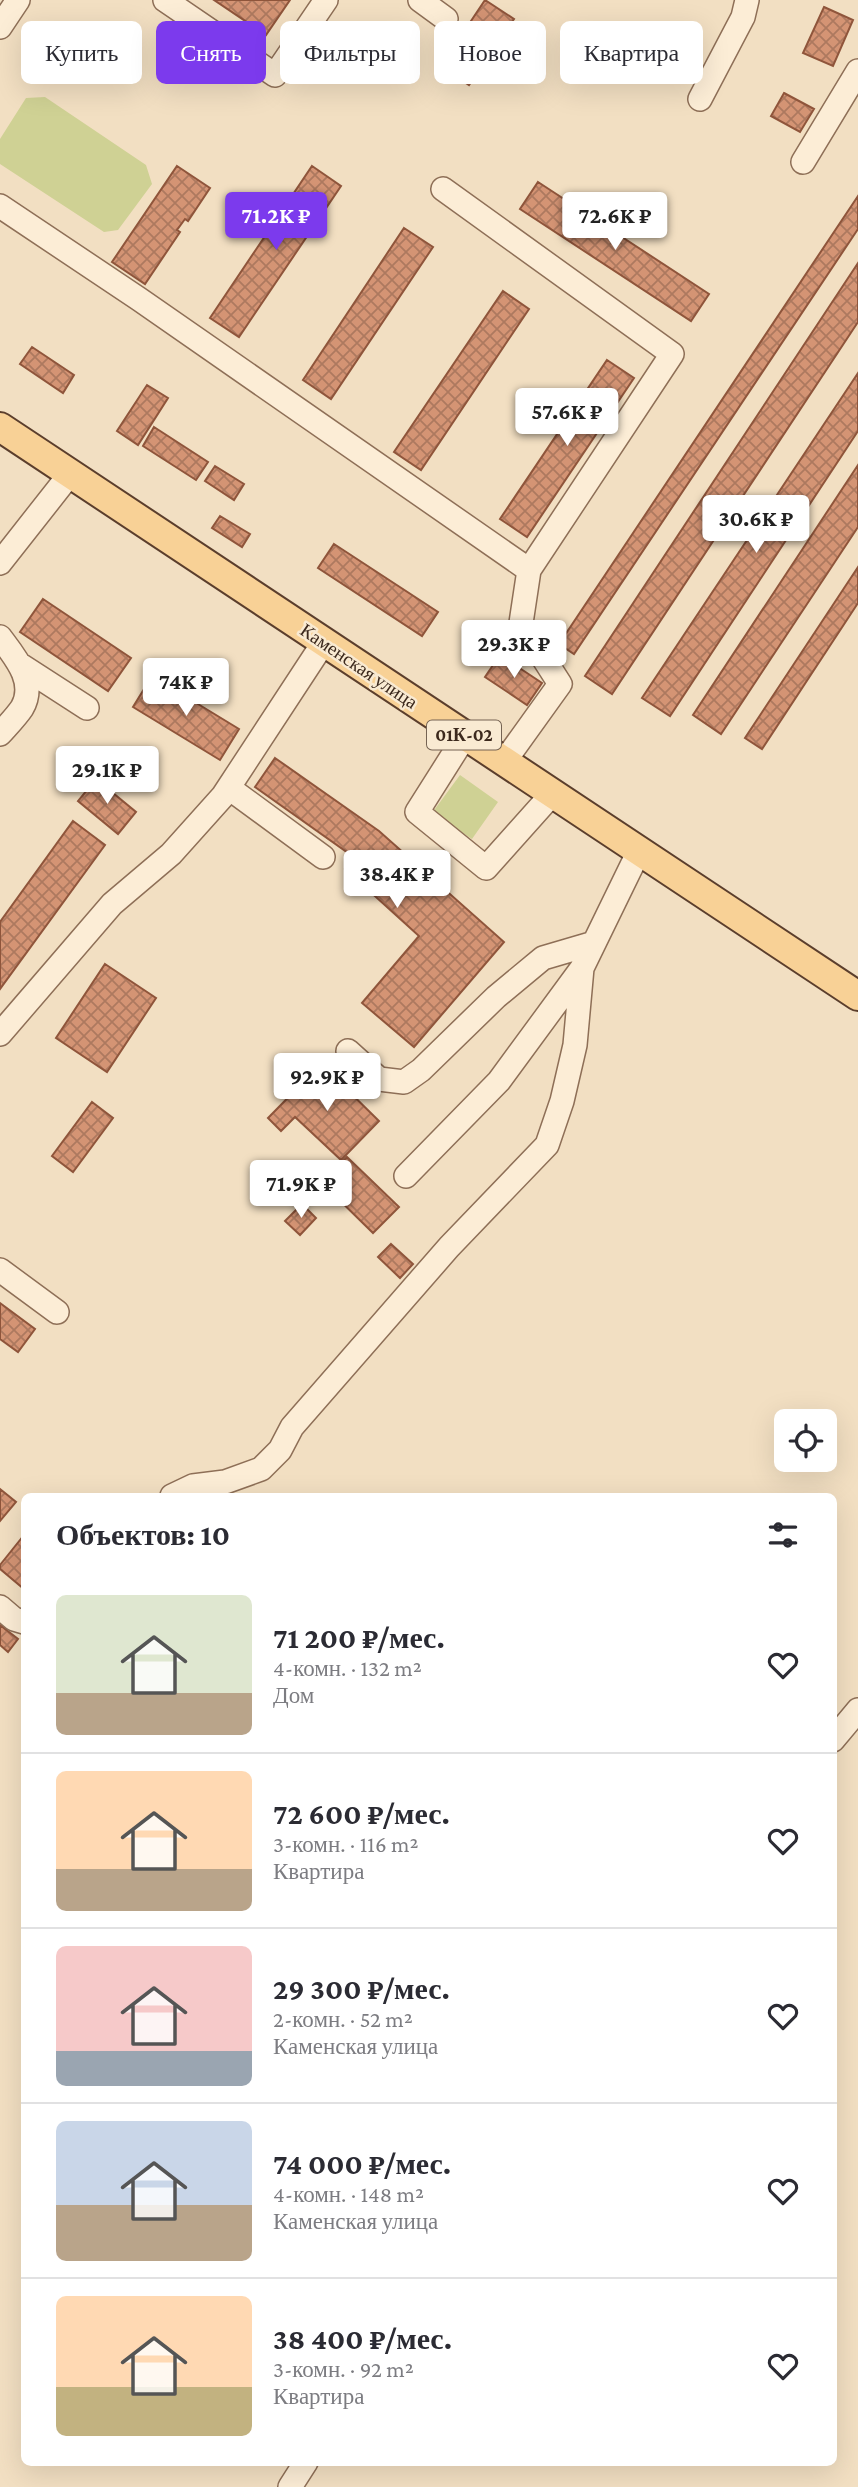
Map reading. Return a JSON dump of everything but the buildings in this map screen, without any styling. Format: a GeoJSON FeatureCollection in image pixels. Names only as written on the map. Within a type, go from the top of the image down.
{"type":"FeatureCollection","features":[{"type":"Feature","properties":{"kind":"main road","name":"Каменская улица"},"geometry":{"type":"LineString","coordinates":[[0,427],[858,996]]}},
{"type":"Feature","properties":{"kind":"street"},"geometry":{"type":"LineString","coordinates":[[0,27],[18,0]]}},
{"type":"Feature","properties":{"kind":"street"},"geometry":{"type":"LineString","coordinates":[[165,0],[275,75],[326,0]]}},
{"type":"Feature","properties":{"kind":"street"},"geometry":{"type":"LineString","coordinates":[[420,0],[446,19]]}},
{"type":"Feature","properties":{"kind":"street"},"geometry":{"type":"LineString","coordinates":[[700,99],[744,17],[747,0]]}},
{"type":"Feature","properties":{"kind":"street"},"geometry":{"type":"LineString","coordinates":[[803,162],[858,71]]}},
{"type":"Feature","properties":{"kind":"street"},"geometry":{"type":"LineString","coordinates":[[443,189],[672,354],[529,569],[521,623],[560,684],[504,762]]}},
{"type":"Feature","properties":{"kind":"street"},"geometry":{"type":"LineString","coordinates":[[0,206],[529,569]]}},
{"type":"Feature","properties":{"kind":"street"},"geometry":{"type":"LineString","coordinates":[[0,563],[70,474]]}},
{"type":"Feature","properties":{"kind":"street"},"geometry":{"type":"LineString","coordinates":[[0,637],[22,666],[87,708]]}},
{"type":"Feature","properties":{"kind":"street"},"geometry":{"type":"LineString","coordinates":[[0,1034],[113,904],[171,854],[229,788],[324,642]]}},
{"type":"Feature","properties":{"kind":"street"},"geometry":{"type":"LineString","coordinates":[[0,734],[23,706],[27,683],[22,666]]}},
{"type":"Feature","properties":{"kind":"street"},"geometry":{"type":"LineString","coordinates":[[465,736],[417,812],[486,868],[553,793]]}},
{"type":"Feature","properties":{"kind":"street"},"geometry":{"type":"LineString","coordinates":[[229,788],[323,857]]}},
{"type":"Feature","properties":{"kind":"street"},"geometry":{"type":"LineString","coordinates":[[406,1176],[499,1080],[582,968],[639,851]]}},
{"type":"Feature","properties":{"kind":"street"},"geometry":{"type":"LineString","coordinates":[[348,1051],[379,1079],[404,1082],[421,1070],[496,997],[544,958],[594,943]]}},
{"type":"Feature","properties":{"kind":"street"},"geometry":{"type":"LineString","coordinates":[[178,1493],[193,1486],[225,1482],[261,1469],[280,1450],[292,1427],[449,1247],[547,1145],[562,1101],[575,1045],[582,968]]}},
{"type":"Feature","properties":{"kind":"street"},"geometry":{"type":"LineString","coordinates":[[0,1270],[57,1312]]}},
{"type":"Feature","properties":{"kind":"street"},"geometry":{"type":"LineString","coordinates":[[0,1607],[13,1619],[21,1621]]}},
{"type":"Feature","properties":{"kind":"street"},"geometry":{"type":"LineString","coordinates":[[837,1735],[858,1710]]}},
{"type":"Feature","properties":{"kind":"street"},"geometry":{"type":"LineString","coordinates":[[290,2487],[303,2466]]}},
{"type":"Feature","properties":{"kind":"green space"},"geometry":{"type":"Polygon","coordinates":[[[45,97],[146,165],[152,184],[118,230],[104,232],[0,164],[0,139],[26,98],[45,97]]]}},
{"type":"Feature","properties":{"kind":"green space"},"geometry":{"type":"Polygon","coordinates":[[[460,775],[498,802],[472,839],[432,813],[460,775]]]}}]}
